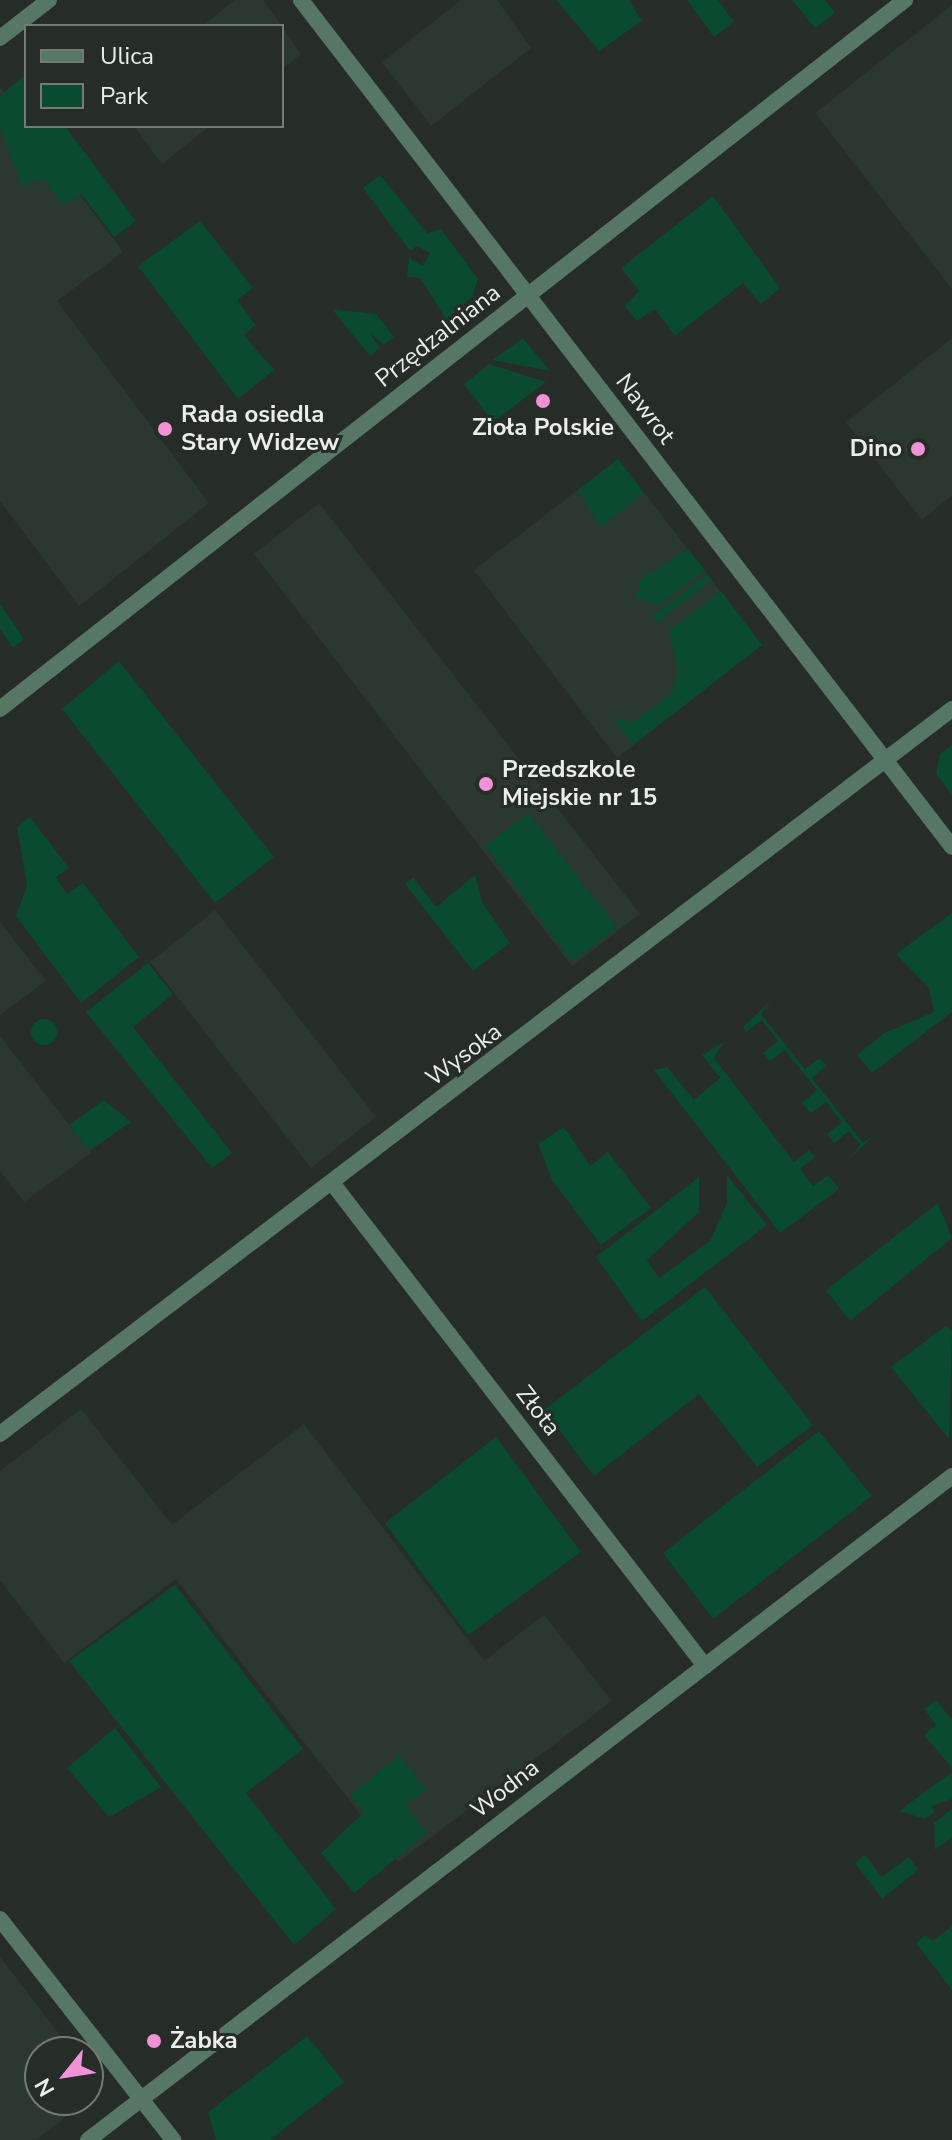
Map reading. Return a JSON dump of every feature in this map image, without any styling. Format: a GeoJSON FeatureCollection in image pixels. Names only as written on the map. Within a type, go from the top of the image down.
{"type":"FeatureCollection","features":[{"type":"Feature","properties":{"kind":"street"},"geometry":{"type":"LineString","coordinates":[[0,38],[49,0]]}},
{"type":"Feature","properties":{"kind":"street","name":"Nawrot"},"geometry":{"type":"LineString","coordinates":[[301,0],[952,847]]}},
{"type":"Feature","properties":{"kind":"street","name":"Przędzalniana"},"geometry":{"type":"LineString","coordinates":[[0,709],[905,0]]}},
{"type":"Feature","properties":{"kind":"street","name":"Wysoka"},"geometry":{"type":"LineString","coordinates":[[0,1434],[887,763],[952,709]]}},
{"type":"Feature","properties":{"kind":"street","name":"Złota"},"geometry":{"type":"LineString","coordinates":[[333,1184],[705,1666]]}},
{"type":"Feature","properties":{"kind":"street","name":"Wodna"},"geometry":{"type":"LineString","coordinates":[[88,2140],[952,1476]]}},
{"type":"Feature","properties":{"kind":"street"},"geometry":{"type":"LineString","coordinates":[[0,1919],[173,2140]]}},
{"type":"Feature","properties":{"kind":"shaded area"},"geometry":{"type":"Polygon","coordinates":[[[235,0],[263,0],[281,24],[205,24],[235,0]]]}},
{"type":"Feature","properties":{"kind":"shaded area"},"geometry":{"type":"Polygon","coordinates":[[[461,0],[497,0],[531,48],[431,126],[382,62],[461,0]]]}},
{"type":"Feature","properties":{"kind":"shaded area"},"geometry":{"type":"Polygon","coordinates":[[[952,5],[952,289],[815,113],[952,5]]]}},
{"type":"Feature","properties":{"kind":"shaded area"},"geometry":{"type":"Polygon","coordinates":[[[284,30],[301,54],[284,67],[284,30]]]}},
{"type":"Feature","properties":{"kind":"shaded area"},"geometry":{"type":"Polygon","coordinates":[[[0,87],[24,119],[24,128],[31,128],[123,252],[57,301],[209,503],[79,606],[0,501],[0,87]]]}},
{"type":"Feature","properties":{"kind":"shaded area"},"geometry":{"type":"Polygon","coordinates":[[[135,128],[207,128],[162,164],[135,128]]]}},
{"type":"Feature","properties":{"kind":"shaded area"},"geometry":{"type":"Polygon","coordinates":[[[952,338],[952,495],[922,520],[846,422],[952,338]]]}},
{"type":"Feature","properties":{"kind":"shaded area"},"geometry":{"type":"Polygon","coordinates":[[[618,459],[762,645],[617,758],[474,570],[618,459]]]}},
{"type":"Feature","properties":{"kind":"shaded area","name":"Przedszkole Miejskie nr 15"},"geometry":{"type":"Polygon","coordinates":[[[319,503],[640,914],[572,966],[254,554],[319,503]]]}},
{"type":"Feature","properties":{"kind":"shaded area"},"geometry":{"type":"Polygon","coordinates":[[[215,910],[376,1117],[311,1168],[150,962],[215,910]]]}},
{"type":"Feature","properties":{"kind":"shaded area"},"geometry":{"type":"Polygon","coordinates":[[[0,922],[46,981],[0,1015],[0,922]]]}},
{"type":"Feature","properties":{"kind":"shaded area"},"geometry":{"type":"Polygon","coordinates":[[[0,1036],[91,1153],[24,1202],[0,1171],[0,1036]]]}},
{"type":"Feature","properties":{"kind":"shaded area"},"geometry":{"type":"Polygon","coordinates":[[[81,1409],[172,1525],[304,1424],[484,1661],[544,1615],[612,1701],[398,1862],[176,1579],[64,1663],[0,1580],[0,1471],[81,1409]]]}},
{"type":"Feature","properties":{"kind":"shaded area"},"geometry":{"type":"Polygon","coordinates":[[[0,1957],[61,2036],[24,2036],[24,2116],[67,2116],[36,2140],[0,2140],[0,1957]]]}},
{"type":"Feature","properties":{"kind":"green space"},"geometry":{"type":"Polygon","coordinates":[[[556,0],[629,0],[642,21],[599,51],[556,0]]]}},
{"type":"Feature","properties":{"kind":"green space"},"geometry":{"type":"Polygon","coordinates":[[[687,0],[718,0],[734,22],[714,37],[687,0]]]}},
{"type":"Feature","properties":{"kind":"green space"},"geometry":{"type":"Polygon","coordinates":[[[792,0],[825,0],[835,13],[815,28],[792,0]]]}},
{"type":"Feature","properties":{"kind":"green space"},"geometry":{"type":"Polygon","coordinates":[[[24,76],[24,128],[66,128],[136,221],[114,237],[81,194],[63,206],[43,178],[22,186],[0,128],[0,96],[24,76]]]}},
{"type":"Feature","properties":{"kind":"green space"},"geometry":{"type":"Polygon","coordinates":[[[380,175],[427,233],[441,229],[478,279],[472,297],[446,319],[420,278],[407,277],[409,258],[423,266],[430,253],[417,246],[410,251],[363,188],[380,175]]]}},
{"type":"Feature","properties":{"kind":"green space"},"geometry":{"type":"Polygon","coordinates":[[[713,196],[780,288],[761,304],[743,283],[675,336],[655,309],[637,321],[625,306],[639,291],[621,268],[713,196]]]}},
{"type":"Feature","properties":{"kind":"green space"},"geometry":{"type":"Polygon","coordinates":[[[200,221],[253,288],[237,300],[256,325],[244,335],[274,370],[238,399],[138,266],[200,221]]]}},
{"type":"Feature","properties":{"kind":"green space"},"geometry":{"type":"Polygon","coordinates":[[[332,309],[376,314],[394,337],[383,345],[370,333],[380,348],[370,356],[332,309]]]}},
{"type":"Feature","properties":{"kind":"green space"},"geometry":{"type":"Polygon","coordinates":[[[523,338],[550,371],[492,360],[523,338]]]}},
{"type":"Feature","properties":{"kind":"green space"},"geometry":{"type":"Polygon","coordinates":[[[489,364],[546,382],[493,422],[464,384],[489,364]]]}},
{"type":"Feature","properties":{"kind":"green space"},"geometry":{"type":"Polygon","coordinates":[[[618,459],[644,493],[600,527],[578,490],[618,459]]]}},
{"type":"Feature","properties":{"kind":"green space"},"geometry":{"type":"Polygon","coordinates":[[[688,549],[705,570],[658,605],[635,598],[641,579],[688,549]]]}},
{"type":"Feature","properties":{"kind":"green space"},"geometry":{"type":"Polygon","coordinates":[[[707,574],[712,580],[657,623],[652,617],[707,574]]]}},
{"type":"Feature","properties":{"kind":"green space"},"geometry":{"type":"Polygon","coordinates":[[[721,591],[762,645],[633,745],[612,718],[633,722],[671,694],[678,672],[669,631],[721,591]]]}},
{"type":"Feature","properties":{"kind":"green space"},"geometry":{"type":"Polygon","coordinates":[[[0,604],[24,639],[13,648],[0,629],[0,604]]]}},
{"type":"Feature","properties":{"kind":"green space"},"geometry":{"type":"Polygon","coordinates":[[[119,661],[274,857],[215,903],[62,709],[119,661]]]}},
{"type":"Feature","properties":{"kind":"green space"},"geometry":{"type":"Polygon","coordinates":[[[952,745],[952,795],[936,774],[940,754],[952,745]]]}},
{"type":"Feature","properties":{"kind":"green space"},"geometry":{"type":"Polygon","coordinates":[[[528,813],[617,928],[572,962],[485,846],[528,813]]]}},
{"type":"Feature","properties":{"kind":"green space"},"geometry":{"type":"Polygon","coordinates":[[[30,817],[69,868],[56,877],[67,894],[83,883],[139,957],[81,1003],[16,916],[27,886],[17,827],[30,817]]]}},
{"type":"Feature","properties":{"kind":"green space"},"geometry":{"type":"Polygon","coordinates":[[[475,875],[482,902],[510,943],[473,971],[405,884],[413,877],[436,907],[475,875]]]}},
{"type":"Feature","properties":{"kind":"green space"},"geometry":{"type":"Polygon","coordinates":[[[952,913],[952,1012],[872,1073],[857,1055],[884,1033],[934,1012],[929,988],[896,954],[952,913]]]}},
{"type":"Feature","properties":{"kind":"green space"},"geometry":{"type":"Polygon","coordinates":[[[148,963],[173,994],[133,1027],[232,1153],[212,1168],[86,1012],[148,963]]]}},
{"type":"Feature","properties":{"kind":"green space"},"geometry":{"type":"Polygon","coordinates":[[[772,1000],[761,1014],[805,1069],[820,1058],[826,1066],[812,1078],[863,1143],[879,1131],[850,1158],[860,1145],[849,1131],[834,1143],[827,1134],[842,1122],[826,1102],[811,1113],[802,1103],[817,1090],[785,1050],[770,1061],[763,1053],[778,1041],[762,1020],[746,1032],[743,1027],[772,1000]]]}},
{"type":"Feature","properties":{"kind":"green space"},"geometry":{"type":"Polygon","coordinates":[[[44,1019],[54,1022],[57,1032],[54,1042],[44,1045],[34,1042],[31,1032],[34,1022],[44,1019]]]}},
{"type":"Feature","properties":{"kind":"green space"},"geometry":{"type":"Polygon","coordinates":[[[724,1042],[714,1058],[794,1162],[809,1150],[815,1157],[800,1169],[813,1186],[828,1175],[839,1189],[780,1233],[654,1070],[667,1067],[694,1100],[720,1078],[702,1055],[724,1042]]]}},
{"type":"Feature","properties":{"kind":"green space"},"geometry":{"type":"Polygon","coordinates":[[[104,1100],[131,1122],[89,1151],[69,1125],[104,1100]]]}},
{"type":"Feature","properties":{"kind":"green space"},"geometry":{"type":"Polygon","coordinates":[[[564,1127],[590,1166],[608,1152],[651,1208],[601,1245],[552,1180],[538,1144],[564,1127]]]}},
{"type":"Feature","properties":{"kind":"green space"},"geometry":{"type":"Polygon","coordinates":[[[727,1175],[767,1225],[642,1321],[596,1257],[699,1177],[699,1212],[647,1260],[659,1278],[710,1241],[727,1203],[727,1175]]]}},
{"type":"Feature","properties":{"kind":"green space"},"geometry":{"type":"Polygon","coordinates":[[[938,1203],[952,1238],[850,1321],[826,1290],[938,1203]]]}},
{"type":"Feature","properties":{"kind":"green space"},"geometry":{"type":"Polygon","coordinates":[[[705,1287],[813,1425],[757,1467],[699,1394],[594,1476],[544,1410],[705,1287]]]}},
{"type":"Feature","properties":{"kind":"green space"},"geometry":{"type":"Polygon","coordinates":[[[946,1326],[952,1332],[949,1439],[891,1367],[946,1326]]]}},
{"type":"Feature","properties":{"kind":"green space"},"geometry":{"type":"Polygon","coordinates":[[[819,1431],[872,1496],[713,1619],[663,1553],[819,1431]]]}},
{"type":"Feature","properties":{"kind":"green space"},"geometry":{"type":"Polygon","coordinates":[[[496,1437],[581,1552],[468,1635],[385,1523],[496,1437]]]}},
{"type":"Feature","properties":{"kind":"green space"},"geometry":{"type":"Polygon","coordinates":[[[175,1585],[303,1749],[246,1793],[336,1909],[294,1945],[69,1661],[175,1585]]]}},
{"type":"Feature","properties":{"kind":"green space"},"geometry":{"type":"Polygon","coordinates":[[[936,1700],[952,1720],[952,1768],[924,1735],[936,1725],[924,1709],[936,1700]]]}},
{"type":"Feature","properties":{"kind":"green space"},"geometry":{"type":"Polygon","coordinates":[[[115,1728],[161,1787],[109,1817],[67,1768],[115,1728]]]}},
{"type":"Feature","properties":{"kind":"green space"},"geometry":{"type":"Polygon","coordinates":[[[399,1755],[426,1790],[405,1805],[427,1833],[354,1893],[321,1853],[364,1812],[350,1796],[399,1755]]]}},
{"type":"Feature","properties":{"kind":"green space"},"geometry":{"type":"Polygon","coordinates":[[[952,1772],[952,1799],[931,1806],[935,1812],[925,1819],[899,1811],[952,1772]]]}},
{"type":"Feature","properties":{"kind":"green space"},"geometry":{"type":"Polygon","coordinates":[[[952,1809],[952,1837],[935,1850],[934,1823],[952,1809]]]}},
{"type":"Feature","properties":{"kind":"green space"},"geometry":{"type":"Polygon","coordinates":[[[865,1855],[882,1877],[909,1857],[918,1870],[882,1899],[855,1863],[865,1855]]]}},
{"type":"Feature","properties":{"kind":"green space"},"geometry":{"type":"Polygon","coordinates":[[[952,1926],[952,1990],[916,1943],[926,1935],[932,1941],[952,1926]]]}},
{"type":"Feature","properties":{"kind":"green space"},"geometry":{"type":"Polygon","coordinates":[[[307,2036],[344,2082],[270,2140],[216,2140],[208,2112],[307,2036]]]}},
{"type":"Feature","properties":{"kind":"place","name":"Zioła Polskie"},"geometry":{"type":"Point","coordinates":[543,401]}},
{"type":"Feature","properties":{"kind":"place","name":"Rada osiedla Stary Widzew"},"geometry":{"type":"Point","coordinates":[165,429]}},
{"type":"Feature","properties":{"kind":"place","name":"Dino"},"geometry":{"type":"Point","coordinates":[918,449]}},
{"type":"Feature","properties":{"kind":"place","name":"Przedszkole Miejskie nr 15"},"geometry":{"type":"Point","coordinates":[486,784]}},
{"type":"Feature","properties":{"kind":"place","name":"Żabka"},"geometry":{"type":"Point","coordinates":[154,2041]}}]}
